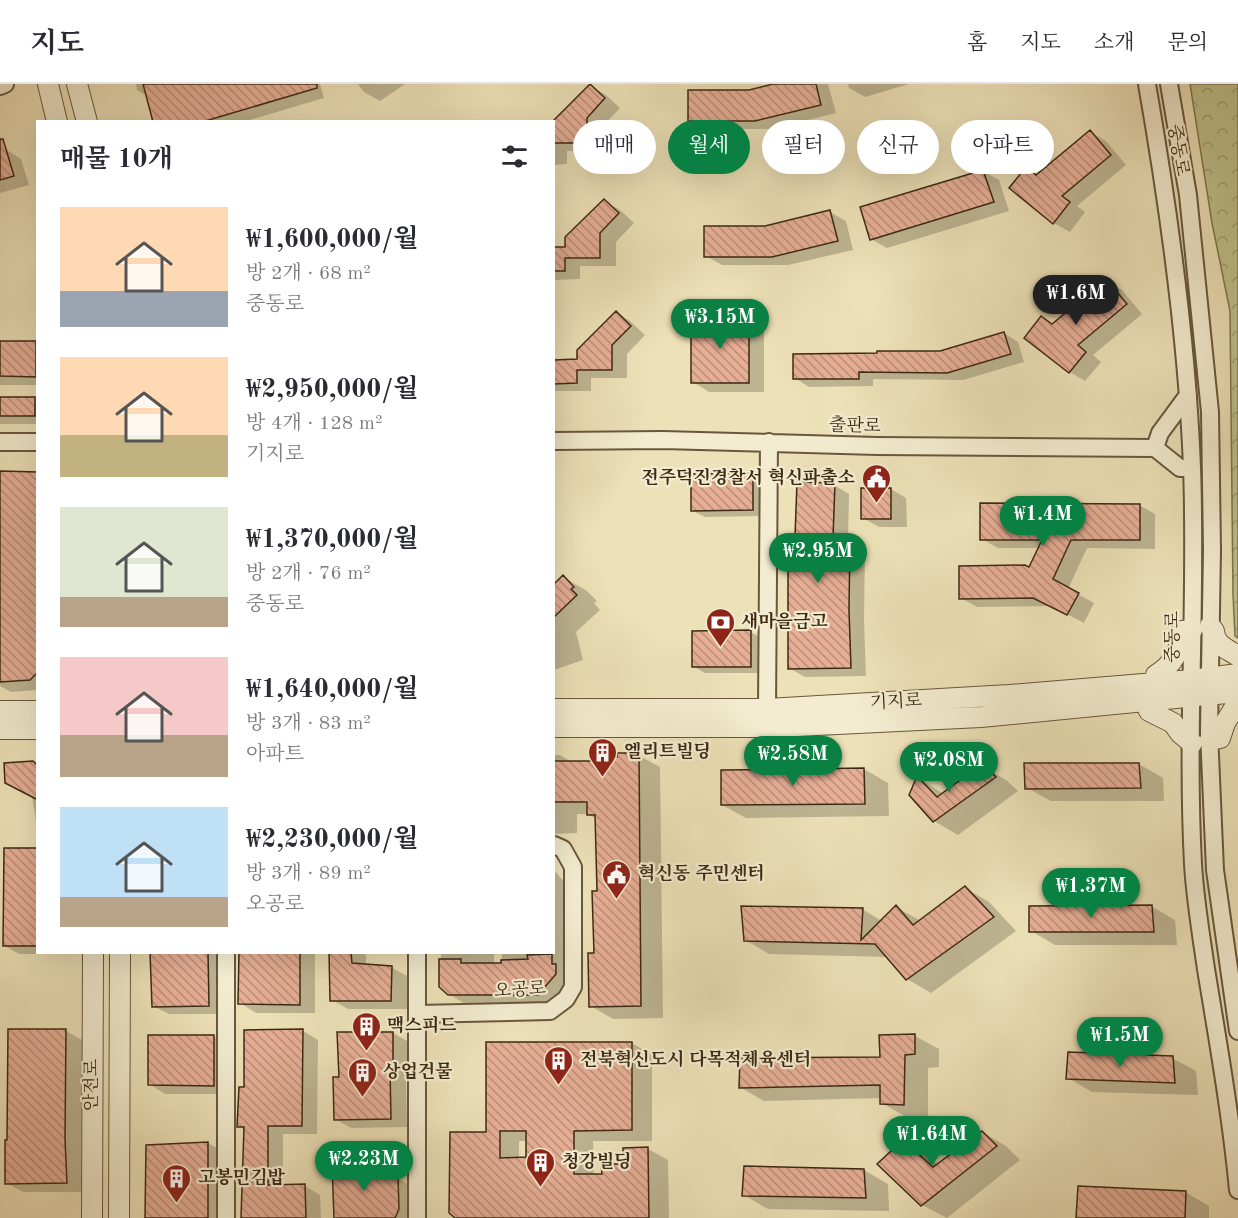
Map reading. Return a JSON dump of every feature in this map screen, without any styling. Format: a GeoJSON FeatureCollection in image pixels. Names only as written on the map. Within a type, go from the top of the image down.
{"type":"FeatureCollection","features":[{"type":"Feature","properties":{"kind":"street"},"geometry":{"type":"LineString","coordinates":[[0,86],[5,84]]}},
{"type":"Feature","properties":{"kind":"street"},"geometry":{"type":"LineString","coordinates":[[48,84],[57,120]]}},
{"type":"Feature","properties":{"kind":"street"},"geometry":{"type":"LineString","coordinates":[[77,84],[86,120]]}},
{"type":"Feature","properties":{"kind":"street","name":"중동로"},"geometry":{"type":"LineString","coordinates":[[1147,84],[1165,191],[1188,395],[1201,628],[1201,742],[1193,865],[1238,1190]]}},
{"type":"Feature","properties":{"kind":"street","name":"중동로"},"geometry":{"type":"LineString","coordinates":[[1169,84],[1188,195],[1210,412],[1212,550],[1201,628]]}},
{"type":"Feature","properties":{"kind":"street"},"geometry":{"type":"LineString","coordinates":[[1188,395],[1160,433],[1155,448],[1180,468],[1192,468]]}},
{"type":"Feature","properties":{"kind":"street","name":"출판로"},"geometry":{"type":"LineString","coordinates":[[555,441],[1155,448]]}},
{"type":"Feature","properties":{"kind":"street"},"geometry":{"type":"LineString","coordinates":[[0,442],[36,442]]}},
{"type":"Feature","properties":{"kind":"street"},"geometry":{"type":"LineString","coordinates":[[767,709],[769,442]]}},
{"type":"Feature","properties":{"kind":"street"},"geometry":{"type":"LineString","coordinates":[[1155,683],[1156,675],[1173,662],[1181,643],[1182,631],[1201,628],[1214,631],[1220,644],[1238,656]]}},
{"type":"Feature","properties":{"kind":"street","name":"기지로"},"geometry":{"type":"LineString","coordinates":[[555,727],[776,727],[981,717],[1145,701],[1201,688],[1238,674]]}},
{"type":"Feature","properties":{"kind":"street","name":"기지로"},"geometry":{"type":"LineString","coordinates":[[555,709],[767,709],[1009,695],[1155,683],[1238,692]]}},
{"type":"Feature","properties":{"kind":"street"},"geometry":{"type":"LineString","coordinates":[[1145,701],[1149,711],[1173,723],[1180,733],[1201,742],[1220,738],[1225,723],[1238,702]]}},
{"type":"Feature","properties":{"kind":"street"},"geometry":{"type":"LineString","coordinates":[[0,711],[36,711]]}},
{"type":"Feature","properties":{"kind":"street"},"geometry":{"type":"LineString","coordinates":[[0,729],[36,729]]}},
{"type":"Feature","properties":{"kind":"street","name":"중동로"},"geometry":{"type":"LineString","coordinates":[[1201,742],[1215,870],[1238,1031]]}},
{"type":"Feature","properties":{"kind":"street","name":"오공로"},"geometry":{"type":"LineString","coordinates":[[417,1014],[550,1011],[566,999],[573,987],[573,867],[563,849],[555,845]]}},
{"type":"Feature","properties":{"kind":"street","name":"안전로"},"geometry":{"type":"LineString","coordinates":[[92,1218],[93,954]]}},
{"type":"Feature","properties":{"kind":"street"},"geometry":{"type":"LineString","coordinates":[[119,1218],[120,954]]}},
{"type":"Feature","properties":{"kind":"street"},"geometry":{"type":"LineString","coordinates":[[226,954],[226,1218]]}},
{"type":"Feature","properties":{"kind":"street"},"geometry":{"type":"LineString","coordinates":[[417,954],[417,1218]]}},
{"type":"Feature","properties":{"kind":"green space"},"geometry":{"type":"Polygon","coordinates":[[[1190,84],[1238,84],[1238,638],[1235,636],[1233,595],[1230,311],[1212,223],[1190,84]]]}},
{"type":"Feature","properties":{"kind":"building"},"geometry":{"type":"Polygon","coordinates":[[[143,84],[317,84],[317,88],[209,120],[152,120],[143,84]]]}},
{"type":"Feature","properties":{"kind":"building"},"geometry":{"type":"Polygon","coordinates":[[[590,84],[605,98],[587,120],[573,120],[573,143],[555,143],[555,120],[590,84]]]}},
{"type":"Feature","properties":{"kind":"building"},"geometry":{"type":"Polygon","coordinates":[[[773,84],[816,84],[821,105],[755,121],[688,120],[688,90],[749,90],[773,84]]]}},
{"type":"Feature","properties":{"kind":"building"},"geometry":{"type":"Polygon","coordinates":[[[1090,130],[1111,155],[1062,196],[1070,202],[1053,224],[1009,188],[1020,174],[1054,174],[1054,160],[1090,130]]]}},
{"type":"Feature","properties":{"kind":"building"},"geometry":{"type":"Polygon","coordinates":[[[0,139],[3,139],[14,176],[0,180],[0,139]]]}},
{"type":"Feature","properties":{"kind":"building"},"geometry":{"type":"Polygon","coordinates":[[[970,174],[984,174],[994,202],[870,240],[860,207],[970,174]]]}},
{"type":"Feature","properties":{"kind":"building"},"geometry":{"type":"Polygon","coordinates":[[[604,199],[619,213],[600,233],[600,258],[565,258],[565,271],[555,271],[555,247],[565,247],[565,237],[604,199]]]}},
{"type":"Feature","properties":{"kind":"building"},"geometry":{"type":"Polygon","coordinates":[[[830,210],[838,241],[772,257],[704,257],[704,226],[765,226],[830,210]]]}},
{"type":"Feature","properties":{"kind":"building"},"geometry":{"type":"Polygon","coordinates":[[[1106,279],[1127,304],[1078,345],[1086,352],[1069,373],[1024,338],[1041,316],[1052,324],[1106,279]]]}},
{"type":"Feature","properties":{"kind":"building"},"geometry":{"type":"Polygon","coordinates":[[[616,311],[631,326],[612,345],[612,370],[577,370],[577,383],[555,384],[555,360],[577,359],[577,350],[616,311]]]}},
{"type":"Feature","properties":{"kind":"building"},"geometry":{"type":"Polygon","coordinates":[[[691,318],[749,318],[749,383],[691,383],[691,318]]]}},
{"type":"Feature","properties":{"kind":"building"},"geometry":{"type":"Polygon","coordinates":[[[1004,332],[1011,354],[947,373],[859,372],[859,379],[793,379],[793,354],[940,351],[1004,332]]]}},
{"type":"Feature","properties":{"kind":"building"},"geometry":{"type":"Polygon","coordinates":[[[0,341],[36,341],[36,377],[0,376],[0,341]]]}},
{"type":"Feature","properties":{"kind":"building"},"geometry":{"type":"Polygon","coordinates":[[[0,397],[35,397],[35,416],[0,416],[0,397]]]}},
{"type":"Feature","properties":{"kind":"building"},"geometry":{"type":"Polygon","coordinates":[[[0,471],[36,472],[36,674],[30,680],[0,682],[0,471]]]}},
{"type":"Feature","properties":{"kind":"building"},"geometry":{"type":"Polygon","coordinates":[[[753,473],[753,510],[691,511],[691,474],[753,473]]]}},
{"type":"Feature","properties":{"kind":"building"},"geometry":{"type":"Polygon","coordinates":[[[797,482],[835,483],[833,538],[850,538],[851,668],[788,669],[788,537],[795,537],[797,482]]]}},
{"type":"Feature","properties":{"kind":"building","name":"전주덕진경찰서 혁신파출소"},"geometry":{"type":"Polygon","coordinates":[[[861,488],[891,488],[891,519],[861,519],[861,488]]]}},
{"type":"Feature","properties":{"kind":"building"},"geometry":{"type":"Polygon","coordinates":[[[980,503],[1140,504],[1140,540],[1071,540],[1053,579],[1079,593],[1067,615],[1033,598],[959,599],[959,566],[1025,565],[1029,567],[1042,540],[980,540],[980,503]]]}},
{"type":"Feature","properties":{"kind":"building"},"geometry":{"type":"Polygon","coordinates":[[[563,575],[574,587],[571,589],[577,595],[555,616],[555,583],[563,575]]]}},
{"type":"Feature","properties":{"kind":"building"},"geometry":{"type":"Polygon","coordinates":[[[751,630],[751,667],[692,667],[692,631],[751,630]]]}},
{"type":"Feature","properties":{"kind":"building"},"geometry":{"type":"Polygon","coordinates":[[[617,753],[639,753],[641,1006],[589,1007],[588,953],[594,953],[592,891],[597,891],[595,815],[587,815],[587,802],[555,802],[555,761],[609,761],[609,758],[617,757],[617,753]]]}},
{"type":"Feature","properties":{"kind":"building"},"geometry":{"type":"Polygon","coordinates":[[[33,761],[36,764],[36,799],[5,783],[4,763],[33,761]]]}},
{"type":"Feature","properties":{"kind":"building"},"geometry":{"type":"Polygon","coordinates":[[[1024,763],[1139,763],[1141,788],[1025,789],[1024,763]]]}},
{"type":"Feature","properties":{"kind":"building"},"geometry":{"type":"Polygon","coordinates":[[[982,764],[996,777],[933,822],[909,795],[917,776],[937,797],[982,764]]]}},
{"type":"Feature","properties":{"kind":"building"},"geometry":{"type":"Polygon","coordinates":[[[864,768],[865,804],[721,805],[721,770],[864,768]]]}},
{"type":"Feature","properties":{"kind":"building"},"geometry":{"type":"Polygon","coordinates":[[[4,848],[36,848],[36,946],[3,946],[4,848]]]}},
{"type":"Feature","properties":{"kind":"building"},"geometry":{"type":"Polygon","coordinates":[[[965,886],[994,917],[906,980],[875,944],[744,941],[741,906],[863,908],[861,940],[896,905],[913,925],[965,886]]]}},
{"type":"Feature","properties":{"kind":"building"},"geometry":{"type":"Polygon","coordinates":[[[1152,905],[1154,932],[1029,932],[1029,906],[1152,905]]]}},
{"type":"Feature","properties":{"kind":"building"},"geometry":{"type":"Polygon","coordinates":[[[150,954],[208,954],[209,1006],[152,1007],[150,954]]]}},
{"type":"Feature","properties":{"kind":"building"},"geometry":{"type":"Polygon","coordinates":[[[239,954],[300,954],[300,1005],[238,1004],[239,954]]]}},
{"type":"Feature","properties":{"kind":"building"},"geometry":{"type":"Polygon","coordinates":[[[329,954],[351,954],[352,963],[392,966],[391,1001],[330,1001],[329,954]]]}},
{"type":"Feature","properties":{"kind":"building"},"geometry":{"type":"Polygon","coordinates":[[[552,954],[552,964],[556,964],[556,974],[538,995],[448,995],[439,987],[439,959],[461,959],[461,963],[501,963],[501,960],[528,959],[527,955],[552,954]]]}},
{"type":"Feature","properties":{"kind":"building"},"geometry":{"type":"Polygon","coordinates":[[[8,1029],[66,1029],[67,1183],[5,1184],[8,1029]]]}},
{"type":"Feature","properties":{"kind":"building"},"geometry":{"type":"Polygon","coordinates":[[[303,1029],[302,1126],[268,1126],[268,1185],[305,1184],[306,1218],[241,1218],[244,1127],[237,1127],[239,1087],[244,1087],[244,1030],[303,1029]]]}},
{"type":"Feature","properties":{"kind":"building"},"geometry":{"type":"Polygon","coordinates":[[[337,1032],[393,1032],[393,1069],[390,1069],[391,1119],[334,1120],[333,1077],[339,1077],[337,1032]]]}},
{"type":"Feature","properties":{"kind":"building"},"geometry":{"type":"Polygon","coordinates":[[[915,1034],[915,1054],[905,1055],[904,1105],[880,1104],[880,1085],[739,1088],[740,1058],[880,1057],[879,1035],[915,1034]]]}},
{"type":"Feature","properties":{"kind":"building"},"geometry":{"type":"Polygon","coordinates":[[[148,1035],[214,1035],[214,1086],[148,1085],[148,1035]]]}},
{"type":"Feature","properties":{"kind":"building"},"geometry":{"type":"Polygon","coordinates":[[[486,1042],[632,1042],[632,1130],[574,1131],[574,1174],[602,1174],[601,1164],[623,1164],[623,1148],[648,1147],[649,1218],[455,1218],[449,1213],[450,1132],[486,1132],[486,1042]],[[500,1131],[500,1158],[526,1157],[526,1131],[500,1131]]]}},
{"type":"Feature","properties":{"kind":"building"},"geometry":{"type":"Polygon","coordinates":[[[1068,1052],[1173,1056],[1175,1083],[1066,1079],[1068,1052]]]}},
{"type":"Feature","properties":{"kind":"building"},"geometry":{"type":"Polygon","coordinates":[[[982,1131],[997,1146],[921,1206],[877,1164],[903,1140],[933,1167],[982,1131]]]}},
{"type":"Feature","properties":{"kind":"building"},"geometry":{"type":"Polygon","coordinates":[[[208,1142],[208,1218],[145,1218],[146,1145],[208,1142]]]}},
{"type":"Feature","properties":{"kind":"building"},"geometry":{"type":"Polygon","coordinates":[[[379,1163],[379,1176],[398,1176],[399,1209],[395,1218],[334,1218],[332,1165],[379,1163]]]}},
{"type":"Feature","properties":{"kind":"building"},"geometry":{"type":"Polygon","coordinates":[[[744,1166],[864,1169],[866,1198],[742,1196],[744,1166]]]}},
{"type":"Feature","properties":{"kind":"building"},"geometry":{"type":"Polygon","coordinates":[[[1078,1186],[1186,1191],[1185,1218],[1076,1218],[1078,1186]]]}},
{"type":"Feature","properties":{"kind":"place","name":"전주덕진경찰서 혁신파출소"},"geometry":{"type":"Point","coordinates":[876,504]}},
{"type":"Feature","properties":{"kind":"place","name":"새마을금고"},"geometry":{"type":"Point","coordinates":[720,648]}},
{"type":"Feature","properties":{"kind":"place","name":"엘리트빌딩"},"geometry":{"type":"Point","coordinates":[603,778]}},
{"type":"Feature","properties":{"kind":"place","name":"혁신동 주민센터"},"geometry":{"type":"Point","coordinates":[617,900]}},
{"type":"Feature","properties":{"kind":"place","name":"맥스피드"},"geometry":{"type":"Point","coordinates":[366,1052]}},
{"type":"Feature","properties":{"kind":"place","name":"전북혁신도시 다목적체육센터"},"geometry":{"type":"Point","coordinates":[559,1086]}},
{"type":"Feature","properties":{"kind":"place","name":"상업건물"},"geometry":{"type":"Point","coordinates":[362,1098]}},
{"type":"Feature","properties":{"kind":"place","name":"청강빌딩"},"geometry":{"type":"Point","coordinates":[541,1188]}},
{"type":"Feature","properties":{"kind":"place","name":"고봉민김밥"},"geometry":{"type":"Point","coordinates":[177,1204]}}]}
